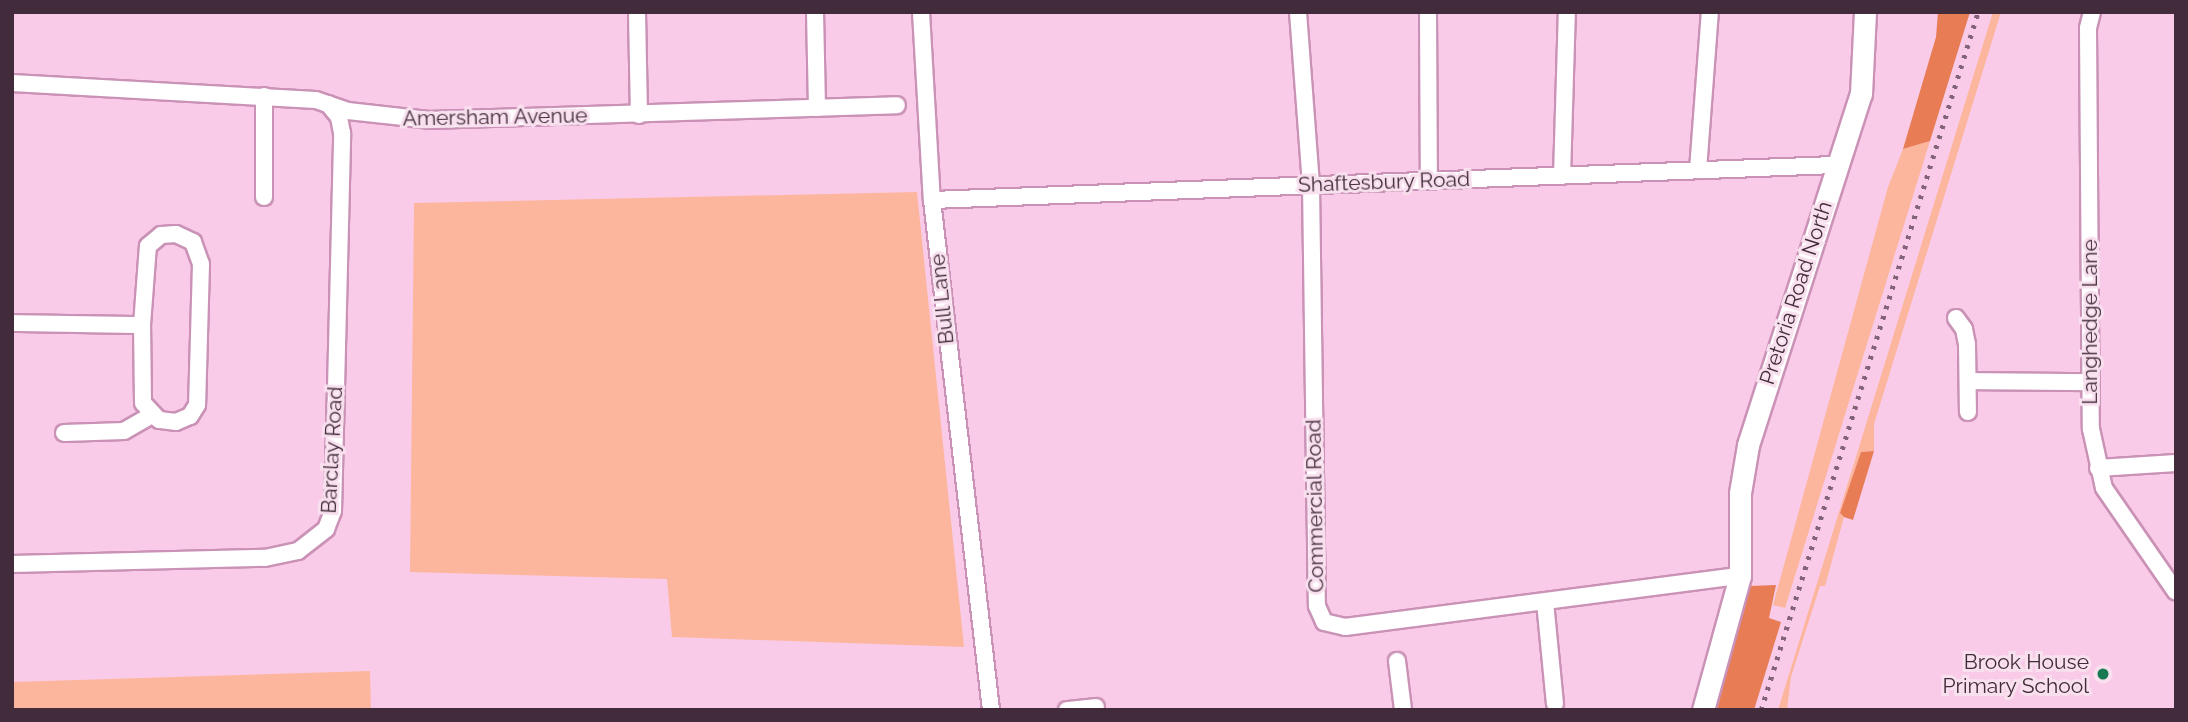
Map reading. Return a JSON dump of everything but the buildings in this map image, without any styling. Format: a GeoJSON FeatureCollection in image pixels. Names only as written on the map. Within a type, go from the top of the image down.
{"type":"FeatureCollection","features":[{"type":"Feature","properties":{"kind":"street"},"geometry":{"type":"LineString","coordinates":[[637,12],[639,115]]}},
{"type":"Feature","properties":{"kind":"street"},"geometry":{"type":"LineString","coordinates":[[815,12],[817,108]]}},
{"type":"Feature","properties":{"kind":"street","name":"Bull Lane"},"geometry":{"type":"LineString","coordinates":[[921,12],[932,200],[991,710]]}},
{"type":"Feature","properties":{"kind":"street","name":"Commercial Road"},"geometry":{"type":"LineString","coordinates":[[1298,12],[1311,185],[1317,606],[1324,622],[1345,627],[1740,576]]}},
{"type":"Feature","properties":{"kind":"street"},"geometry":{"type":"LineString","coordinates":[[1428,12],[1429,181]]}},
{"type":"Feature","properties":{"kind":"street"},"geometry":{"type":"LineString","coordinates":[[1562,176],[1567,12]]}},
{"type":"Feature","properties":{"kind":"street"},"geometry":{"type":"LineString","coordinates":[[1698,170],[1710,12]]}},
{"type":"Feature","properties":{"kind":"street","name":"Pretoria Road North"},"geometry":{"type":"LineString","coordinates":[[1703,710],[1740,576],[1740,493],[1748,445],[1861,94],[1865,12]]}},
{"type":"Feature","properties":{"kind":"street","name":"Langhedge Lane"},"geometry":{"type":"LineString","coordinates":[[2090,20],[2089,382],[2098,468],[2104,488],[2155,569],[2176,592]]}},
{"type":"Feature","properties":{"kind":"street","name":"Amersham Avenue"},"geometry":{"type":"LineString","coordinates":[[12,83],[264,96],[326,102],[374,114],[429,120],[897,105]]}},
{"type":"Feature","properties":{"kind":"street"},"geometry":{"type":"LineString","coordinates":[[264,96],[264,197]]}},
{"type":"Feature","properties":{"kind":"street","name":"Barclay Road"},"geometry":{"type":"LineString","coordinates":[[12,564],[265,558],[298,551],[326,529],[333,511],[342,132],[339,117],[326,102]]}},
{"type":"Feature","properties":{"kind":"street"},"geometry":{"type":"LineString","coordinates":[[342,132],[349,119],[374,114]]}},
{"type":"Feature","properties":{"kind":"street","name":"Shaftesbury Road"},"geometry":{"type":"LineString","coordinates":[[932,200],[1836,165]]}},
{"type":"Feature","properties":{"kind":"street"},"geometry":{"type":"LineString","coordinates":[[161,235],[184,236],[193,242],[200,257],[197,405],[190,416],[176,422],[152,415],[143,403],[142,325],[148,246],[161,235]]}},
{"type":"Feature","properties":{"kind":"street"},"geometry":{"type":"LineString","coordinates":[[1956,318],[1964,329],[1968,412]]}},
{"type":"Feature","properties":{"kind":"street"},"geometry":{"type":"LineString","coordinates":[[12,323],[142,325]]}},
{"type":"Feature","properties":{"kind":"street"},"geometry":{"type":"LineString","coordinates":[[1968,381],[2089,382]]}},
{"type":"Feature","properties":{"kind":"street"},"geometry":{"type":"LineString","coordinates":[[64,433],[124,431],[152,415]]}},
{"type":"Feature","properties":{"kind":"street"},"geometry":{"type":"LineString","coordinates":[[2098,468],[2176,463]]}},
{"type":"Feature","properties":{"kind":"street"},"geometry":{"type":"LineString","coordinates":[[1545,602],[1555,704]]}},
{"type":"Feature","properties":{"kind":"street"},"geometry":{"type":"LineString","coordinates":[[1397,661],[1403,710]]}},
{"type":"Feature","properties":{"kind":"street"},"geometry":{"type":"LineString","coordinates":[[1067,710],[1096,707]]}},
{"type":"Feature","properties":{"kind":"shaded area"},"geometry":{"type":"Polygon","coordinates":[[[1938,12],[1970,12],[1930,141],[1903,149],[1936,37],[1938,12]]]}},
{"type":"Feature","properties":{"kind":"shaded area"},"geometry":{"type":"Polygon","coordinates":[[[1993,12],[2001,12],[1874,424],[1874,451],[1861,452],[1840,513],[1844,517],[1825,586],[1820,586],[1791,677],[1787,710],[1778,710],[1993,12]]]}},
{"type":"Feature","properties":{"kind":"shaded area"},"geometry":{"type":"Polygon","coordinates":[[[1930,141],[1785,608],[1773,605],[1888,187],[1903,149],[1930,141]]]}},
{"type":"Feature","properties":{"kind":"shaded area"},"geometry":{"type":"Polygon","coordinates":[[[917,192],[964,647],[672,637],[667,579],[410,572],[414,203],[917,192]]]}},
{"type":"Feature","properties":{"kind":"shaded area"},"geometry":{"type":"Polygon","coordinates":[[[1874,451],[1853,520],[1844,517],[1840,513],[1861,452],[1874,451]]]}},
{"type":"Feature","properties":{"kind":"shaded area"},"geometry":{"type":"Polygon","coordinates":[[[1776,585],[1769,618],[1781,622],[1754,710],[1716,710],[1750,586],[1776,585]]]}},
{"type":"Feature","properties":{"kind":"shaded area"},"geometry":{"type":"Polygon","coordinates":[[[370,671],[371,710],[12,710],[12,682],[370,671]]]}},
{"type":"Feature","properties":{"kind":"railway"},"geometry":{"type":"LineString","coordinates":[[1761,710],[1978,12]]}},
{"type":"Feature","properties":{"kind":"place","name":"Brook House Primary School"},"geometry":{"type":"Point","coordinates":[2103,674]}}]}
